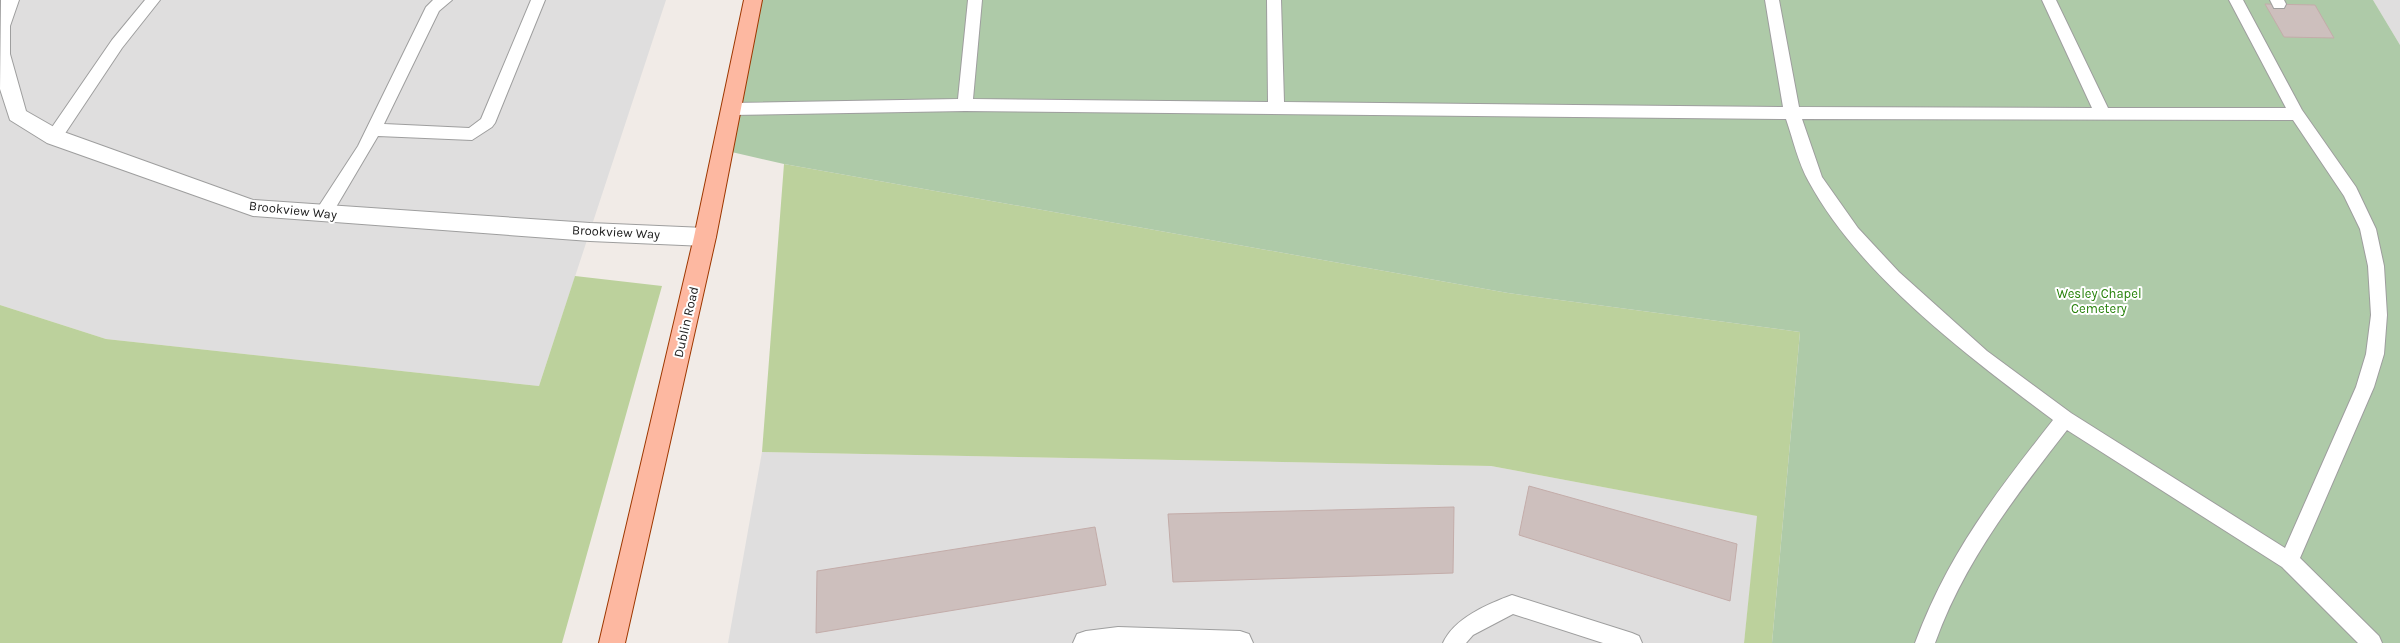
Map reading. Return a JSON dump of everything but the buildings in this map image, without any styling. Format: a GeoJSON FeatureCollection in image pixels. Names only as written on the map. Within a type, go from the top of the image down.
{"type":"FeatureCollection","features":[{"type":"Feature","properties":{"kind":"main road","name":"Dublin Road"},"geometry":{"type":"LineString","coordinates":[[612,643],[705,237],[753,0]]}},
{"type":"Feature","properties":{"kind":"street","name":"Brookview Way"},"geometry":{"type":"LineString","coordinates":[[10,0],[0,26],[0,54],[17,115],[54,137],[253,208],[323,214],[705,237]]}},
{"type":"Feature","properties":{"kind":"street"},"geometry":{"type":"LineString","coordinates":[[1086,643],[1118,639],[1240,643]]}},
{"type":"Feature","properties":{"kind":"lane"},"geometry":{"type":"LineString","coordinates":[[54,137],[116,44],[153,0]]}},
{"type":"Feature","properties":{"kind":"lane"},"geometry":{"type":"LineString","coordinates":[[323,214],[364,150],[432,7],[445,0]]}},
{"type":"Feature","properties":{"kind":"lane"},"geometry":{"type":"LineString","coordinates":[[373,130],[472,134],[487,123],[538,0]]}},
{"type":"Feature","properties":{"kind":"lane"},"geometry":{"type":"LineString","coordinates":[[965,104],[975,0]]}},
{"type":"Feature","properties":{"kind":"lane"},"geometry":{"type":"LineString","coordinates":[[1274,0],[1276,106]]}},
{"type":"Feature","properties":{"kind":"lane"},"geometry":{"type":"LineString","coordinates":[[1772,0],[1792,113],[1815,179],[1852,233],[1893,277],[1981,356],[2065,419],[2289,561],[2372,643]]}},
{"type":"Feature","properties":{"kind":"lane"},"geometry":{"type":"LineString","coordinates":[[2049,0],[2103,114]]}},
{"type":"Feature","properties":{"kind":"lane"},"geometry":{"type":"LineString","coordinates":[[2236,0],[2298,114],[2350,192],[2368,229],[2376,266],[2379,315],[2375,354],[2365,387],[2289,561]]}},
{"type":"Feature","properties":{"kind":"lane"},"geometry":{"type":"LineString","coordinates":[[731,108],[965,104],[1276,106],[1792,113],[2298,114]]}},
{"type":"Feature","properties":{"kind":"lane"},"geometry":{"type":"LineString","coordinates":[[1925,643],[1950,581],[1983,526],[2065,419]]}},
{"type":"Feature","properties":{"kind":"lane"},"geometry":{"type":"LineString","coordinates":[[1453,643],[1466,628],[1512,604],[1632,643]]}},
{"type":"Feature","properties":{"kind":"shaded area"},"geometry":{"type":"Polygon","coordinates":[[[0,0],[666,0],[539,386],[106,339],[0,305],[0,0]]]}},
{"type":"Feature","properties":{"kind":"shaded area"},"geometry":{"type":"Polygon","coordinates":[[[2373,0],[2400,0],[2400,45],[2373,0]]]}},
{"type":"Feature","properties":{"kind":"shaded area"},"geometry":{"type":"Polygon","coordinates":[[[762,452],[1491,466],[1758,516],[1744,643],[728,643],[762,452]]]}},
{"type":"Feature","properties":{"kind":"green space","name":"Wesley Chapel Cemetery"},"geometry":{"type":"Polygon","coordinates":[[[753,0],[2373,0],[2400,45],[2400,643],[1772,643],[1800,332],[1508,293],[784,164],[723,150],[753,0]]]}},
{"type":"Feature","properties":{"kind":"green space"},"geometry":{"type":"Polygon","coordinates":[[[784,164],[1508,293],[1800,332],[1772,643],[1744,643],[1757,516],[1491,466],[762,452],[784,164]]]}},
{"type":"Feature","properties":{"kind":"green space"},"geometry":{"type":"Polygon","coordinates":[[[575,276],[662,286],[562,643],[0,643],[0,305],[106,339],[539,386],[575,276]]]}}]}
